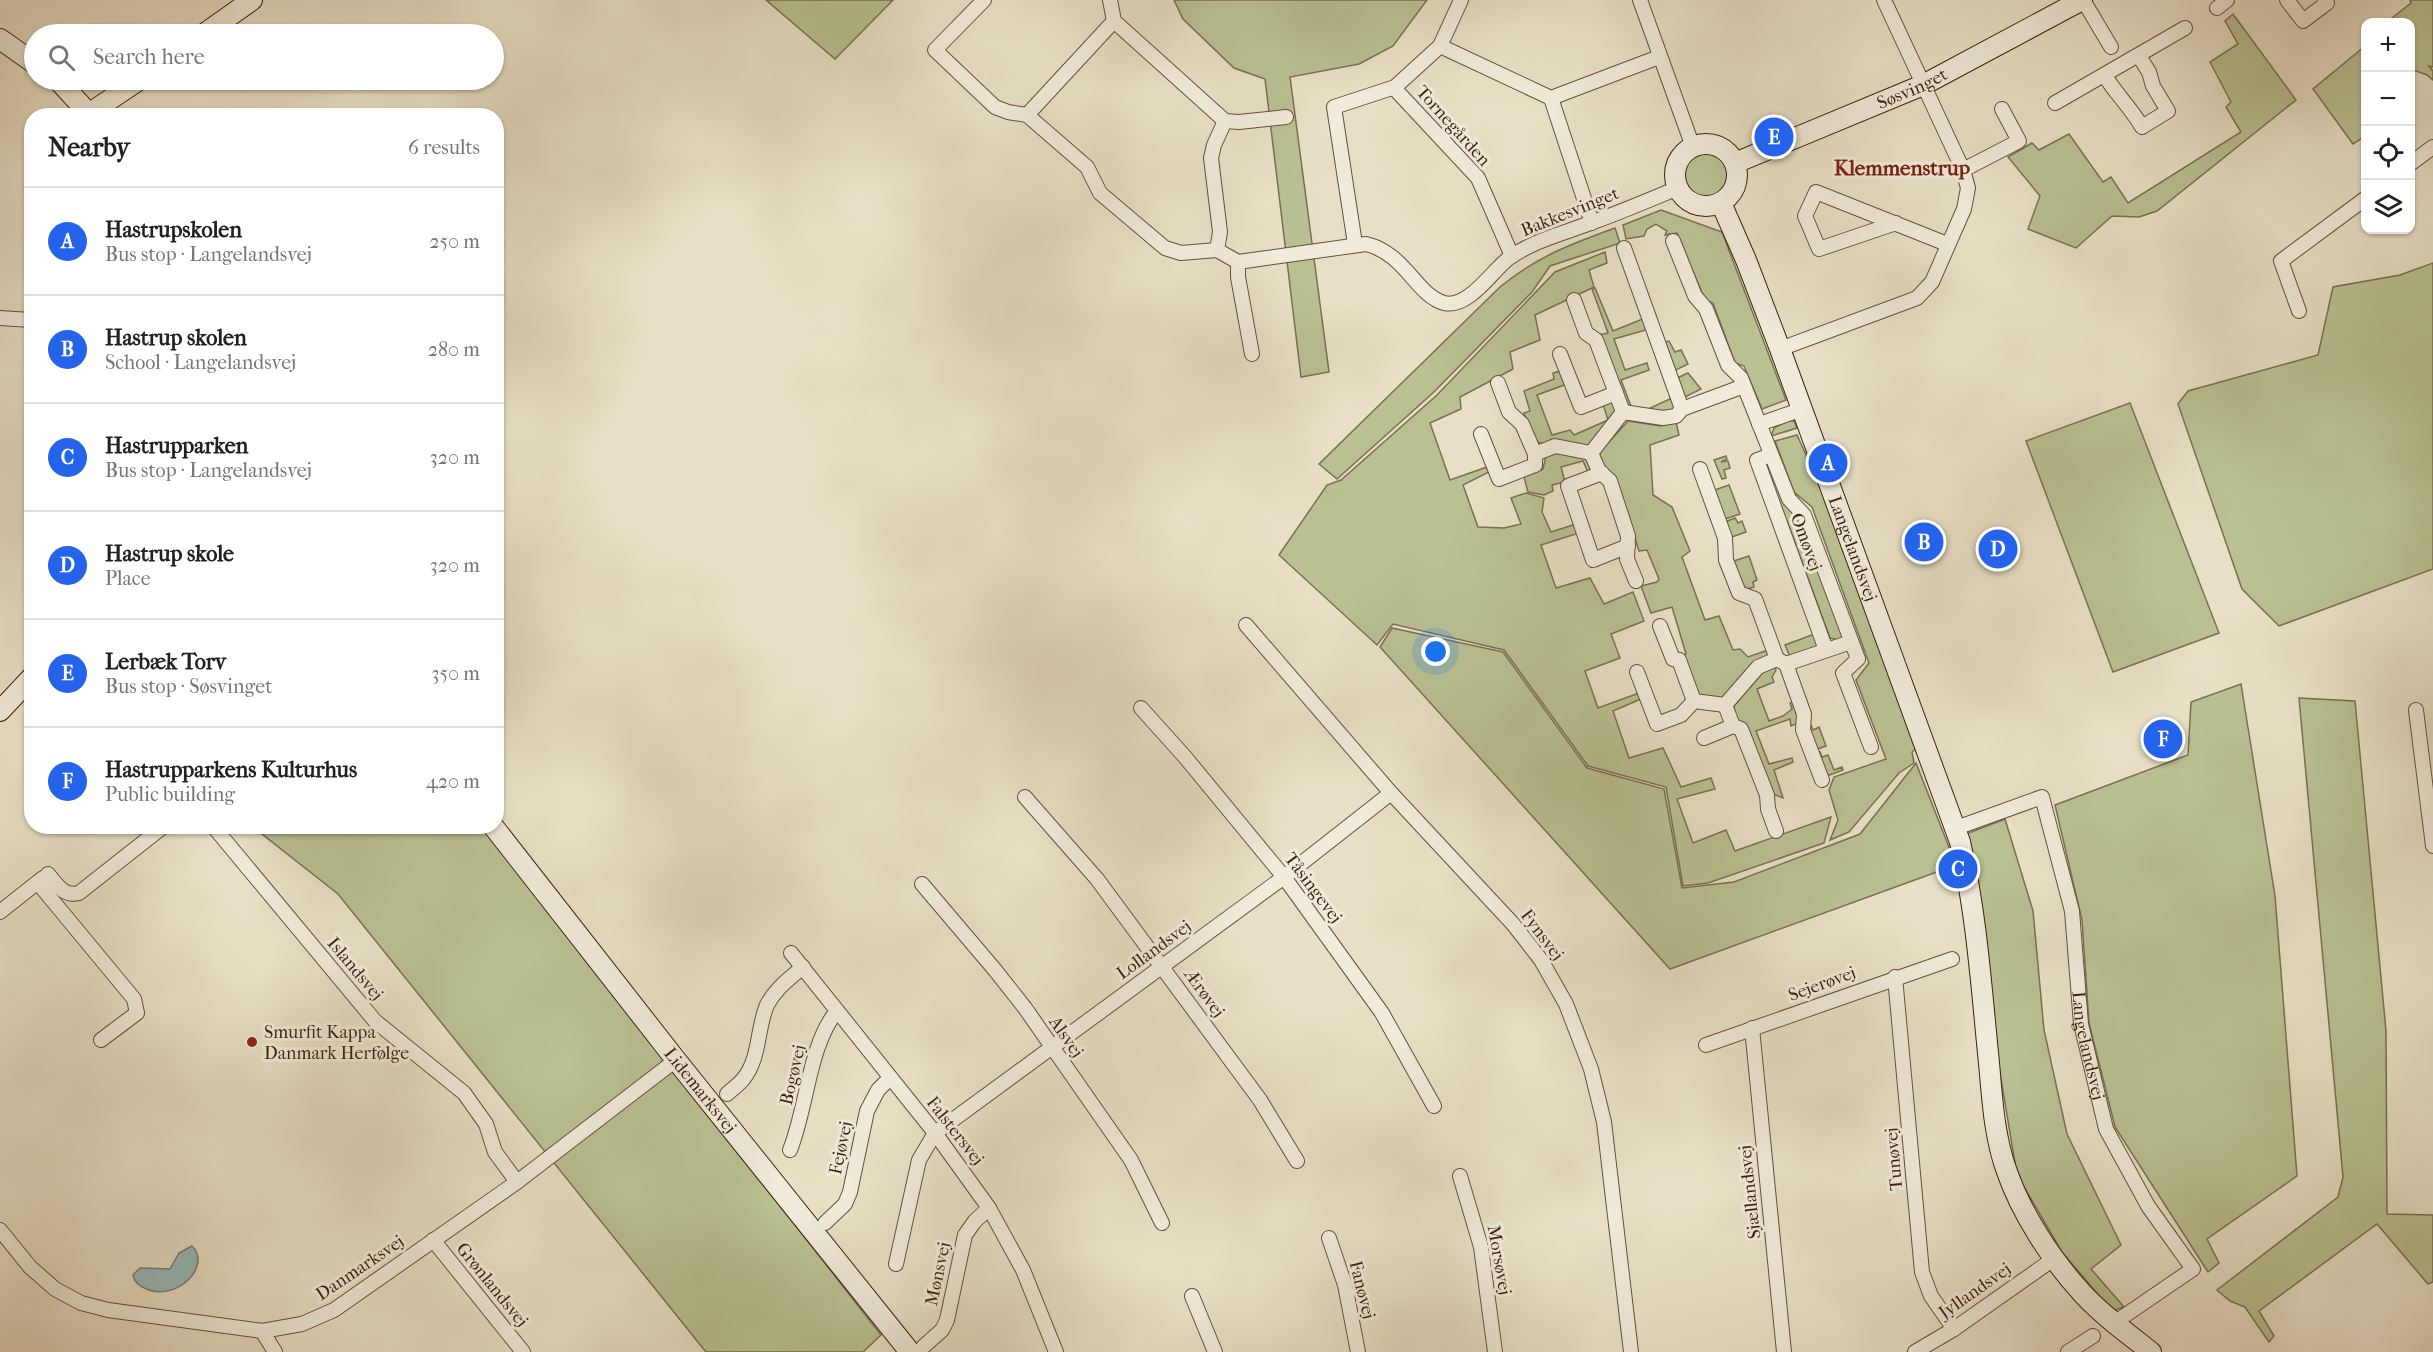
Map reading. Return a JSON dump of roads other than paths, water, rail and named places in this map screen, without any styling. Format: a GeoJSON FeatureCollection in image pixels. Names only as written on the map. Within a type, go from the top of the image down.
{"type":"FeatureCollection","features":[{"type":"Feature","properties":{"kind":"street"},"geometry":{"type":"LineString","coordinates":[[218,24],[252,0]]}},
{"type":"Feature","properties":{"kind":"street"},"geometry":{"type":"LineString","coordinates":[[924,61],[984,0]]}},
{"type":"Feature","properties":{"kind":"street"},"geometry":{"type":"LineString","coordinates":[[1110,0],[1114,21],[1225,121],[1239,122],[1286,117]]}},
{"type":"Feature","properties":{"kind":"street","name":"Tornegården"},"geometry":{"type":"LineString","coordinates":[[1355,244],[1334,107],[1394,88],[1440,46],[1461,0]]}},
{"type":"Feature","properties":{"kind":"street"},"geometry":{"type":"LineString","coordinates":[[1640,0],[1693,147]]}},
{"type":"Feature","properties":{"kind":"street"},"geometry":{"type":"LineString","coordinates":[[1780,349],[1917,298],[1932,282],[1964,209],[1968,188],[1963,170],[1884,0]]}},
{"type":"Feature","properties":{"kind":"street","name":"Søsvinget"},"geometry":{"type":"LineString","coordinates":[[1735,163],[1923,85],[2082,0],[2110,47]]}},
{"type":"Feature","properties":{"kind":"street"},"geometry":{"type":"LineString","coordinates":[[2287,0],[2303,21],[2327,3],[2325,0]]}},
{"type":"Feature","properties":{"kind":"street"},"geometry":{"type":"LineString","coordinates":[[1027,115],[1114,21]]}},
{"type":"Feature","properties":{"kind":"street"},"geometry":{"type":"LineString","coordinates":[[2055,103],[2185,28]]}},
{"type":"Feature","properties":{"kind":"street"},"geometry":{"type":"LineString","coordinates":[[0,39],[24,56]]}},
{"type":"Feature","properties":{"kind":"street"},"geometry":{"type":"LineString","coordinates":[[1440,46],[1551,98],[1659,57]]}},
{"type":"Feature","properties":{"kind":"street"},"geometry":{"type":"LineString","coordinates":[[935,50],[995,107],[1027,115],[1087,166],[1100,193],[1165,248],[1181,253],[1217,250],[1238,262],[1238,277],[1252,354]]}},
{"type":"Feature","properties":{"kind":"street"},"geometry":{"type":"LineString","coordinates":[[2105,76],[2115,93],[2128,104],[2142,127],[2168,111],[2139,56]]}},
{"type":"Feature","properties":{"kind":"street","name":"Tornegården"},"geometry":{"type":"LineString","coordinates":[[1394,88],[1478,178],[1512,256]]}},
{"type":"Feature","properties":{"kind":"street"},"geometry":{"type":"LineString","coordinates":[[67,90],[84,108]]}},
{"type":"Feature","properties":{"kind":"street"},"geometry":{"type":"LineString","coordinates":[[99,108],[125,90]]}},
{"type":"Feature","properties":{"kind":"street"},"geometry":{"type":"LineString","coordinates":[[1551,98],[1592,223]]}},
{"type":"Feature","properties":{"kind":"street"},"geometry":{"type":"LineString","coordinates":[[1963,170],[2019,141],[2002,109]]}},
{"type":"Feature","properties":{"kind":"street"},"geometry":{"type":"LineString","coordinates":[[1217,250],[1220,232],[1211,158],[1225,121]]}},
{"type":"Feature","properties":{"kind":"street"},"geometry":{"type":"LineString","coordinates":[[1703,144],[1715,146],[1726,151],[1735,163],[1736,184],[1730,195],[1721,203],[1709,206],[1697,205],[1686,199],[1678,188],[1675,178],[1676,166],[1682,155],[1693,147],[1703,144]]}},
{"type":"Feature","properties":{"kind":"street"},"geometry":{"type":"LineString","coordinates":[[2415,160],[2433,147]]}},
{"type":"Feature","properties":{"kind":"street","name":"Bakkesvinget"},"geometry":{"type":"LineString","coordinates":[[1238,262],[1355,244],[1375,246],[1386,252],[1432,297],[1443,303],[1454,304],[1474,292],[1512,256],[1542,240],[1592,223],[1678,188]]}},
{"type":"Feature","properties":{"kind":"street"},"geometry":{"type":"LineString","coordinates":[[1896,223],[1820,249],[1805,216],[1816,192],[1896,223],[1947,244]]}},
{"type":"Feature","properties":{"kind":"street"},"geometry":{"type":"LineString","coordinates":[[2299,311],[2281,261],[2361,202]]}},
{"type":"Feature","properties":{"kind":"street","name":"Langelandsvej"},"geometry":{"type":"LineString","coordinates":[[1721,203],[1746,260],[1780,349],[1800,410],[1956,828],[1972,898],[1995,1125],[2006,1170],[2028,1216],[2055,1258],[2082,1293],[2114,1323],[2151,1352]]}},
{"type":"Feature","properties":{"kind":"street","name":"Omøvej"},"geometry":{"type":"LineString","coordinates":[[1672,241],[1695,296],[1706,309],[1728,365],[1741,378],[1789,499],[1804,515],[1858,659],[1843,673],[1871,747]]}},
{"type":"Feature","properties":{"kind":"street"},"geometry":{"type":"LineString","coordinates":[[1624,248],[1682,408]]}},
{"type":"Feature","properties":{"kind":"street"},"geometry":{"type":"LineString","coordinates":[[1574,300],[1586,333],[1596,340],[1623,412]]}},
{"type":"Feature","properties":{"kind":"street"},"geometry":{"type":"LineString","coordinates":[[0,318],[24,320]]}},
{"type":"Feature","properties":{"kind":"street"},"geometry":{"type":"LineString","coordinates":[[1560,354],[1581,407],[1616,393]]}},
{"type":"Feature","properties":{"kind":"street"},"geometry":{"type":"LineString","coordinates":[[1481,435],[1499,479],[1535,465],[1535,454],[1522,424],[1509,412],[1498,383]]}},
{"type":"Feature","properties":{"kind":"street"},"geometry":{"type":"LineString","coordinates":[[1623,412],[1663,418],[1676,416],[1682,408],[1744,386]]}},
{"type":"Feature","properties":{"kind":"street"},"geometry":{"type":"LineString","coordinates":[[1759,424],[1800,410]]}},
{"type":"Feature","properties":{"kind":"street"},"geometry":{"type":"LineString","coordinates":[[1592,453],[1623,412]]}},
{"type":"Feature","properties":{"kind":"street"},"geometry":{"type":"LineString","coordinates":[[1535,454],[1555,446],[1592,453]]}},
{"type":"Feature","properties":{"kind":"street"},"geometry":{"type":"LineString","coordinates":[[1592,453],[1602,474],[1610,482],[1629,536],[1627,559],[1636,581]]}},
{"type":"Feature","properties":{"kind":"street","name":"Omøvej"},"geometry":{"type":"LineString","coordinates":[[1771,455],[1757,460],[1827,650]]}},
{"type":"Feature","properties":{"kind":"street"},"geometry":{"type":"LineString","coordinates":[[1700,469],[1725,538],[1726,560],[1738,592],[1755,599],[1804,714],[1803,730],[1822,780]]}},
{"type":"Feature","properties":{"kind":"street"},"geometry":{"type":"LineString","coordinates":[[1602,474],[1568,486],[1593,560],[1628,546]]}},
{"type":"Feature","properties":{"kind":"street","name":"Fynsvej"},"geometry":{"type":"LineString","coordinates":[[1246,625],[1391,793],[1513,924],[1541,960],[1566,1004],[1591,1069],[1604,1122],[1631,1352]]}},
{"type":"Feature","properties":{"kind":"street"},"geometry":{"type":"LineString","coordinates":[[1660,626],[1673,658],[1679,660],[1694,701]]}},
{"type":"Feature","properties":{"kind":"street"},"geometry":{"type":"LineString","coordinates":[[1725,705],[1758,667],[1851,642]]}},
{"type":"Feature","properties":{"kind":"street"},"geometry":{"type":"LineString","coordinates":[[1637,672],[1656,724],[1681,715],[1694,701]]}},
{"type":"Feature","properties":{"kind":"street"},"geometry":{"type":"LineString","coordinates":[[0,711],[24,686]]}},
{"type":"Feature","properties":{"kind":"street"},"geometry":{"type":"LineString","coordinates":[[1694,701],[1725,705]]}},
{"type":"Feature","properties":{"kind":"street"},"geometry":{"type":"LineString","coordinates":[[1725,705],[1733,726]]}},
{"type":"Feature","properties":{"kind":"street","name":"Tåsingevej"},"geometry":{"type":"LineString","coordinates":[[1141,708],[1185,757],[1284,877],[1382,1013],[1434,1106]]}},
{"type":"Feature","properties":{"kind":"street"},"geometry":{"type":"LineString","coordinates":[[2416,710],[2433,846]]}},
{"type":"Feature","properties":{"kind":"street"},"geometry":{"type":"LineString","coordinates":[[1704,738],[1733,726],[1741,729],[1767,795],[1768,809],[1776,831]]}},
{"type":"Feature","properties":{"kind":"street","name":"Lollandsvej"},"geometry":{"type":"LineString","coordinates":[[935,1132],[1050,1046],[1163,967],[1284,877],[1391,793]]}},
{"type":"Feature","properties":{"kind":"street","name":"Ærøvej"},"geometry":{"type":"LineString","coordinates":[[1025,797],[1097,879],[1163,967],[1260,1100],[1297,1161]]}},
{"type":"Feature","properties":{"kind":"street","name":"Langelandsvej"},"geometry":{"type":"LineString","coordinates":[[1956,828],[2042,797],[2072,911],[2081,1024],[2106,1130],[2148,1206],[2193,1269],[2114,1323]]}},
{"type":"Feature","properties":{"kind":"street"},"geometry":{"type":"LineString","coordinates":[[46,876],[65,893],[72,895],[79,893],[154,834]]}},
{"type":"Feature","properties":{"kind":"street","name":"Islandsvej"},"geometry":{"type":"LineString","coordinates":[[220,834],[375,1021],[464,1094],[486,1124],[495,1152],[517,1182]]}},
{"type":"Feature","properties":{"kind":"street","name":"Lidemarksvej"},"geometry":{"type":"LineString","coordinates":[[499,834],[676,1060],[916,1350]]}},
{"type":"Feature","properties":{"kind":"street"},"geometry":{"type":"LineString","coordinates":[[0,912],[46,876]]}},
{"type":"Feature","properties":{"kind":"street"},"geometry":{"type":"LineString","coordinates":[[46,876],[134,999],[137,1012],[101,1040]]}},
{"type":"Feature","properties":{"kind":"street","name":"Alsvej"},"geometry":{"type":"LineString","coordinates":[[922,884],[996,970],[1050,1046],[1131,1161],[1162,1223]]}},
{"type":"Feature","properties":{"kind":"street","name":"Falstersvej"},"geometry":{"type":"LineString","coordinates":[[791,953],[935,1132],[989,1208],[1023,1270],[1056,1352]]}},
{"type":"Feature","properties":{"kind":"street","name":"Sejerøvej"},"geometry":{"type":"LineString","coordinates":[[1706,1045],[1895,977],[1952,959]]}},
{"type":"Feature","properties":{"kind":"street"},"geometry":{"type":"LineString","coordinates":[[727,1094],[744,1078],[750,1067],[763,1016],[769,1003],[780,986],[802,967]]}},
{"type":"Feature","properties":{"kind":"street","name":"Tunøvej"},"geometry":{"type":"LineString","coordinates":[[1895,977],[1922,1272],[1931,1296],[1954,1329]]}},
{"type":"Feature","properties":{"kind":"street","name":"Bogøvej"},"geometry":{"type":"LineString","coordinates":[[790,1150],[799,1129],[819,1041],[828,1021],[837,1011]]}},
{"type":"Feature","properties":{"kind":"street","name":"Sjællandsvej"},"geometry":{"type":"LineString","coordinates":[[1752,1028],[1784,1352]]}},
{"type":"Feature","properties":{"kind":"street","name":"Danmarksvej"},"geometry":{"type":"LineString","coordinates":[[0,1230],[30,1267],[55,1289],[81,1303],[108,1310],[262,1331],[302,1324],[334,1310],[517,1182],[676,1060]]}},
{"type":"Feature","properties":{"kind":"street","name":"Fejøvej"},"geometry":{"type":"LineString","coordinates":[[825,1223],[845,1204],[850,1192],[867,1111],[878,1090],[890,1078]]}},
{"type":"Feature","properties":{"kind":"street"},"geometry":{"type":"LineString","coordinates":[[896,1264],[920,1160],[935,1132]]}},
{"type":"Feature","properties":{"kind":"street","name":"Morsøvej"},"geometry":{"type":"LineString","coordinates":[[1460,1176],[1481,1247],[1495,1352]]}},
{"type":"Feature","properties":{"kind":"street","name":"Mønsvej"},"geometry":{"type":"LineString","coordinates":[[916,1350],[942,1330],[947,1320],[965,1235],[975,1221],[989,1208]]}},
{"type":"Feature","properties":{"kind":"street","name":"Fanøvej"},"geometry":{"type":"LineString","coordinates":[[1329,1238],[1345,1284],[1358,1352]]}},
{"type":"Feature","properties":{"kind":"street","name":"Grønlandsvej"},"geometry":{"type":"LineString","coordinates":[[433,1240],[524,1352]]}},
{"type":"Feature","properties":{"kind":"street","name":"Jyllandsvej"},"geometry":{"type":"LineString","coordinates":[[1915,1352],[1954,1329],[2055,1258]]}},
{"type":"Feature","properties":{"kind":"street"},"geometry":{"type":"LineString","coordinates":[[1192,1296],[1215,1352]]}},
{"type":"Feature","properties":{"kind":"street"},"geometry":{"type":"LineString","coordinates":[[262,1331],[275,1352]]}},
{"type":"Feature","properties":{"kind":"street"},"geometry":{"type":"LineString","coordinates":[[2068,1352],[2093,1336]]}},
{"type":"Feature","properties":{"kind":"water"},"geometry":{"type":"Polygon","coordinates":[[[192,1246],[197,1254],[198,1263],[195,1271],[181,1286],[160,1292],[146,1289],[135,1281],[133,1275],[140,1268],[170,1269],[179,1253],[192,1246]]]}},
{"type":"Feature","properties":{"kind":"place","name":"Lerbæk Torv"},"geometry":{"type":"Point","coordinates":[1774,137]}},
{"type":"Feature","properties":{"kind":"place","name":"Hastrupskolen"},"geometry":{"type":"Point","coordinates":[1828,463]}},
{"type":"Feature","properties":{"kind":"place","name":"Hastrup skolen"},"geometry":{"type":"Point","coordinates":[1924,542]}},
{"type":"Feature","properties":{"kind":"place","name":"Hastrup skole"},"geometry":{"type":"Point","coordinates":[1998,549]}},
{"type":"Feature","properties":{"kind":"place","name":"Hastrupparkens Kulturhus"},"geometry":{"type":"Point","coordinates":[2163,739]}},
{"type":"Feature","properties":{"kind":"place","name":"Hastrupparken"},"geometry":{"type":"Point","coordinates":[1958,869]}},
{"type":"Feature","properties":{"kind":"place","name":"Smurfit Kappa Danmark Herfølge"},"geometry":{"type":"Point","coordinates":[252,1042]}},
{"type":"Feature","properties":{"kind":"district","name":"Klemmenstrup"},"geometry":{"type":"Point","coordinates":[1902,168]}}]}
